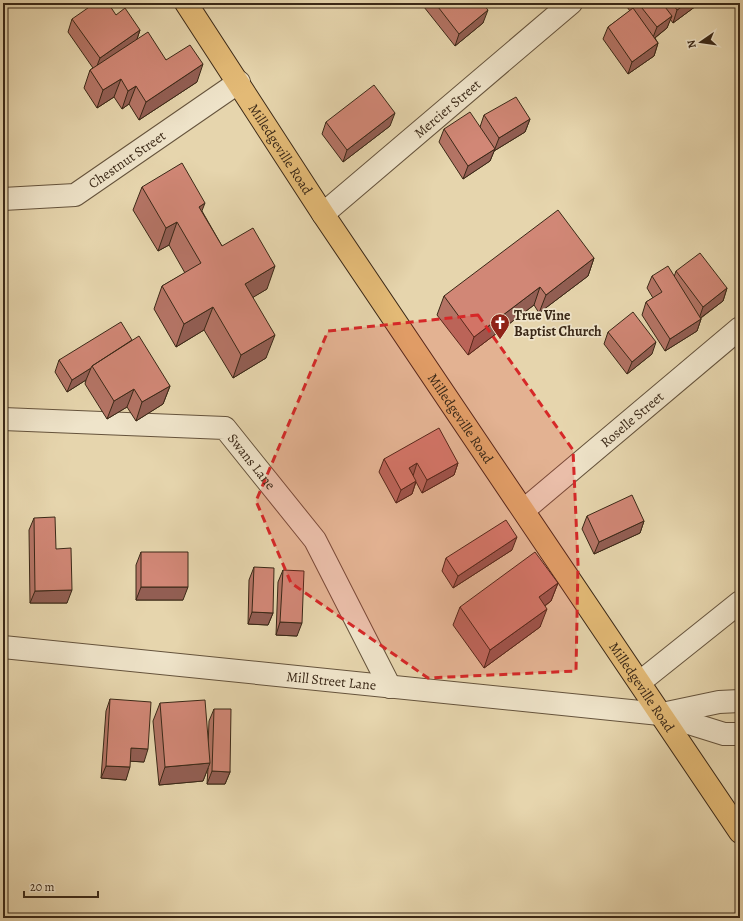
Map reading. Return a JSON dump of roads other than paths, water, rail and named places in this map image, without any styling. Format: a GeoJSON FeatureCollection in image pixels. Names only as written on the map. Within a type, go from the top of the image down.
{"type":"FeatureCollection","features":[{"type":"Feature","properties":{"kind":"main road","name":"Milledgeville Road"},"geometry":{"type":"LineString","coordinates":[[186,3],[324,214],[740,832]]}},
{"type":"Feature","properties":{"kind":"street","name":"Mercier Street"},"geometry":{"type":"LineString","coordinates":[[324,214],[571,3]]}},
{"type":"Feature","properties":{"kind":"street","name":"Chestnut Street"},"geometry":{"type":"LineString","coordinates":[[3,199],[75,195],[239,82]]}},
{"type":"Feature","properties":{"kind":"street","name":"Roselle Street"},"geometry":{"type":"LineString","coordinates":[[524,510],[740,328]]}},
{"type":"Feature","properties":{"kind":"street","name":"Swans Lane"},"geometry":{"type":"LineString","coordinates":[[3,419],[225,428],[314,540],[390,687]]}},
{"type":"Feature","properties":{"kind":"street"},"geometry":{"type":"LineString","coordinates":[[640,682],[740,602]]}},
{"type":"Feature","properties":{"kind":"street","name":"Mill Street Lane"},"geometry":{"type":"LineString","coordinates":[[3,647],[660,714],[724,734],[740,734]]}},
{"type":"Feature","properties":{"kind":"street","name":"Mill Street Lane"},"geometry":{"type":"LineString","coordinates":[[660,714],[719,702],[740,701]]}},
{"type":"Feature","properties":{"kind":"place","name":"True Vine Baptist Church"},"geometry":{"type":"Point","coordinates":[500,340]}}]}
